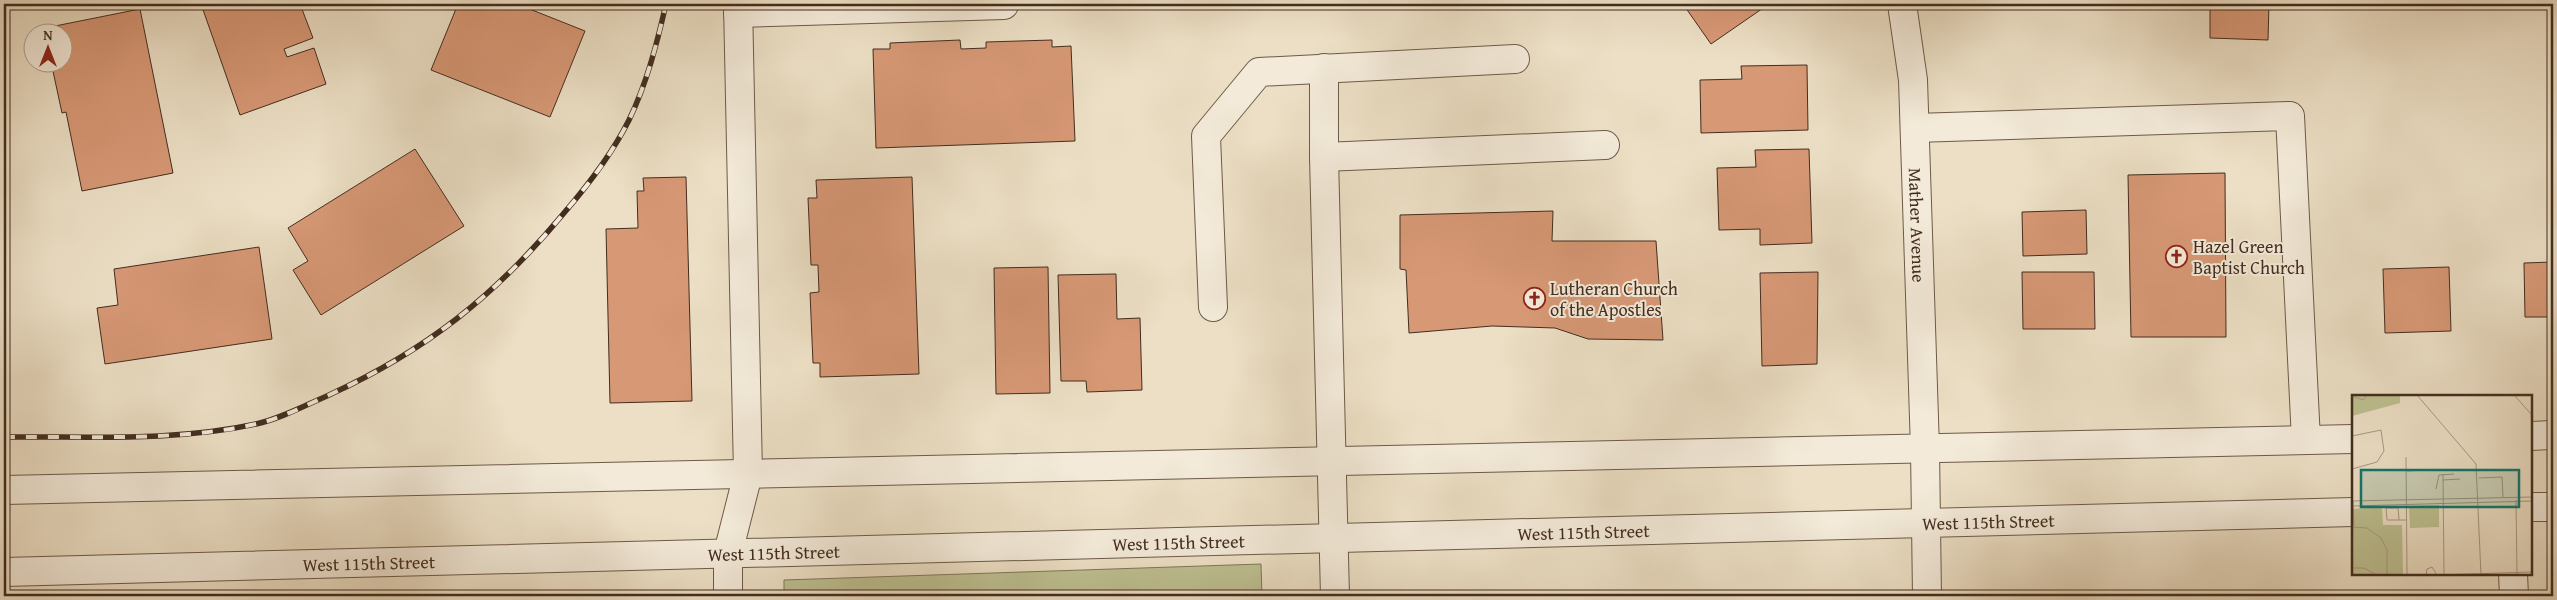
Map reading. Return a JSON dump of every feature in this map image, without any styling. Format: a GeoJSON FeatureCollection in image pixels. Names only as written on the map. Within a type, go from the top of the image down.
{"type":"FeatureCollection","features":[{"type":"Feature","properties":{"kind":"street","name":"Mather Avenue"},"geometry":{"type":"LineString","coordinates":[[1902,4],[1913,80],[1926,449],[1928,596]]}},
{"type":"Feature","properties":{"kind":"street"},"geometry":{"type":"LineString","coordinates":[[728,596],[728,553],[748,474],[738,8],[1004,5]]}},
{"type":"Feature","properties":{"kind":"street"},"geometry":{"type":"LineString","coordinates":[[1213,307],[1206,136],[1259,72],[1515,58]]}},
{"type":"Feature","properties":{"kind":"street"},"geometry":{"type":"LineString","coordinates":[[1324,68],[1324,157],[1335,596]]}},
{"type":"Feature","properties":{"kind":"street"},"geometry":{"type":"LineString","coordinates":[[1915,128],[2290,116],[2306,440]]}},
{"type":"Feature","properties":{"kind":"street"},"geometry":{"type":"LineString","coordinates":[[1324,157],[1605,145]]}},
{"type":"Feature","properties":{"kind":"street"},"geometry":{"type":"LineString","coordinates":[[2532,436],[2553,435]]}},
{"type":"Feature","properties":{"kind":"street"},"geometry":{"type":"LineString","coordinates":[[4,490],[2352,439]]}},
{"type":"Feature","properties":{"kind":"street"},"geometry":{"type":"LineString","coordinates":[[2532,507],[2553,507]]}},
{"type":"Feature","properties":{"kind":"street","name":"West 115th Street"},"geometry":{"type":"LineString","coordinates":[[4,572],[2352,512]]}},
{"type":"Feature","properties":{"kind":"street"},"geometry":{"type":"LineString","coordinates":[[2513,575],[2514,596]]}},
{"type":"Feature","properties":{"kind":"green space"},"geometry":{"type":"Polygon","coordinates":[[[1261,564],[1262,596],[784,596],[784,580],[1261,564]]]}},
{"type":"Feature","properties":{"kind":"building"},"geometry":{"type":"Polygon","coordinates":[[[201,4],[300,4],[313,38],[284,49],[287,57],[314,48],[326,84],[240,115],[201,4]]]}},
{"type":"Feature","properties":{"kind":"building"},"geometry":{"type":"Polygon","coordinates":[[[458,4],[517,4],[585,31],[550,117],[431,70],[458,4]]]}},
{"type":"Feature","properties":{"kind":"building"},"geometry":{"type":"Polygon","coordinates":[[[1683,4],[1769,4],[1711,44],[1683,4]]]}},
{"type":"Feature","properties":{"kind":"building"},"geometry":{"type":"Polygon","coordinates":[[[2210,4],[2269,4],[2268,40],[2210,38],[2210,4]]]}},
{"type":"Feature","properties":{"kind":"building"},"geometry":{"type":"Polygon","coordinates":[[[140,9],[173,173],[82,191],[66,112],[62,113],[53,72],[72,72],[72,23],[140,9]]]}},
{"type":"Feature","properties":{"kind":"building"},"geometry":{"type":"Polygon","coordinates":[[[960,40],[961,49],[986,48],[986,42],[1052,40],[1052,47],[1071,46],[1075,141],[876,148],[873,49],[890,49],[890,43],[960,40]]]}},
{"type":"Feature","properties":{"kind":"building"},"geometry":{"type":"Polygon","coordinates":[[[1807,65],[1808,130],[1701,133],[1700,80],[1742,79],[1741,66],[1807,65]]]}},
{"type":"Feature","properties":{"kind":"building"},"geometry":{"type":"Polygon","coordinates":[[[415,149],[464,226],[321,315],[293,270],[308,261],[288,228],[415,149]]]}},
{"type":"Feature","properties":{"kind":"building"},"geometry":{"type":"Polygon","coordinates":[[[1809,149],[1812,243],[1760,245],[1760,229],[1719,230],[1717,168],[1756,167],[1755,150],[1809,149]]]}},
{"type":"Feature","properties":{"kind":"building","name":"Hazel Green Baptist Church"},"geometry":{"type":"Polygon","coordinates":[[[2225,173],[2226,337],[2131,337],[2128,175],[2225,173]]]}},
{"type":"Feature","properties":{"kind":"building"},"geometry":{"type":"Polygon","coordinates":[[[686,177],[692,401],[610,403],[606,229],[638,228],[637,191],[644,191],[643,178],[686,177]]]}},
{"type":"Feature","properties":{"kind":"building"},"geometry":{"type":"Polygon","coordinates":[[[912,177],[919,374],[820,377],[820,363],[813,363],[810,293],[819,292],[818,265],[811,265],[808,198],[817,198],[816,180],[912,177]]]}},
{"type":"Feature","properties":{"kind":"building"},"geometry":{"type":"Polygon","coordinates":[[[2086,210],[2087,254],[2023,256],[2022,212],[2086,210]]]}},
{"type":"Feature","properties":{"kind":"building","name":"Lutheran Church of the Apostles"},"geometry":{"type":"Polygon","coordinates":[[[1553,211],[1552,241],[1656,241],[1663,340],[1588,339],[1555,328],[1492,326],[1409,333],[1406,270],[1400,269],[1400,215],[1553,211]]]}},
{"type":"Feature","properties":{"kind":"building"},"geometry":{"type":"Polygon","coordinates":[[[259,247],[272,339],[105,364],[97,308],[118,305],[114,269],[259,247]]]}},
{"type":"Feature","properties":{"kind":"building"},"geometry":{"type":"Polygon","coordinates":[[[2553,262],[2553,317],[2525,317],[2524,263],[2553,262]]]}},
{"type":"Feature","properties":{"kind":"building"},"geometry":{"type":"Polygon","coordinates":[[[1048,267],[1050,393],[996,394],[994,268],[1048,267]]]}},
{"type":"Feature","properties":{"kind":"building"},"geometry":{"type":"Polygon","coordinates":[[[2449,267],[2451,331],[2385,333],[2383,269],[2449,267]]]}},
{"type":"Feature","properties":{"kind":"building"},"geometry":{"type":"Polygon","coordinates":[[[1818,272],[1817,364],[1762,366],[1760,273],[1818,272]]]}},
{"type":"Feature","properties":{"kind":"building"},"geometry":{"type":"Polygon","coordinates":[[[2022,272],[2094,272],[2095,329],[2023,329],[2022,272]]]}},
{"type":"Feature","properties":{"kind":"building"},"geometry":{"type":"Polygon","coordinates":[[[1116,274],[1117,319],[1140,318],[1142,390],[1087,392],[1086,381],[1061,381],[1058,275],[1116,274]]]}},
{"type":"Feature","properties":{"kind":"building"},"geometry":{"type":"Polygon","coordinates":[[[2270,593],[2270,596],[2219,596],[2219,595],[2270,593]]]}},
{"type":"Feature","properties":{"kind":"railway"},"geometry":{"type":"LineString","coordinates":[[4,437],[162,436],[225,430],[256,424],[293,411],[364,378],[428,340],[485,295],[512,270],[564,213],[600,168],[622,133],[641,92],[651,63],[666,4]]}},
{"type":"Feature","properties":{"kind":"place","name":"Hazel Green Baptist Church"},"geometry":{"type":"Point","coordinates":[2177,256]}},
{"type":"Feature","properties":{"kind":"place","name":"Lutheran Church of the Apostles"},"geometry":{"type":"Point","coordinates":[1534,298]}}]}
